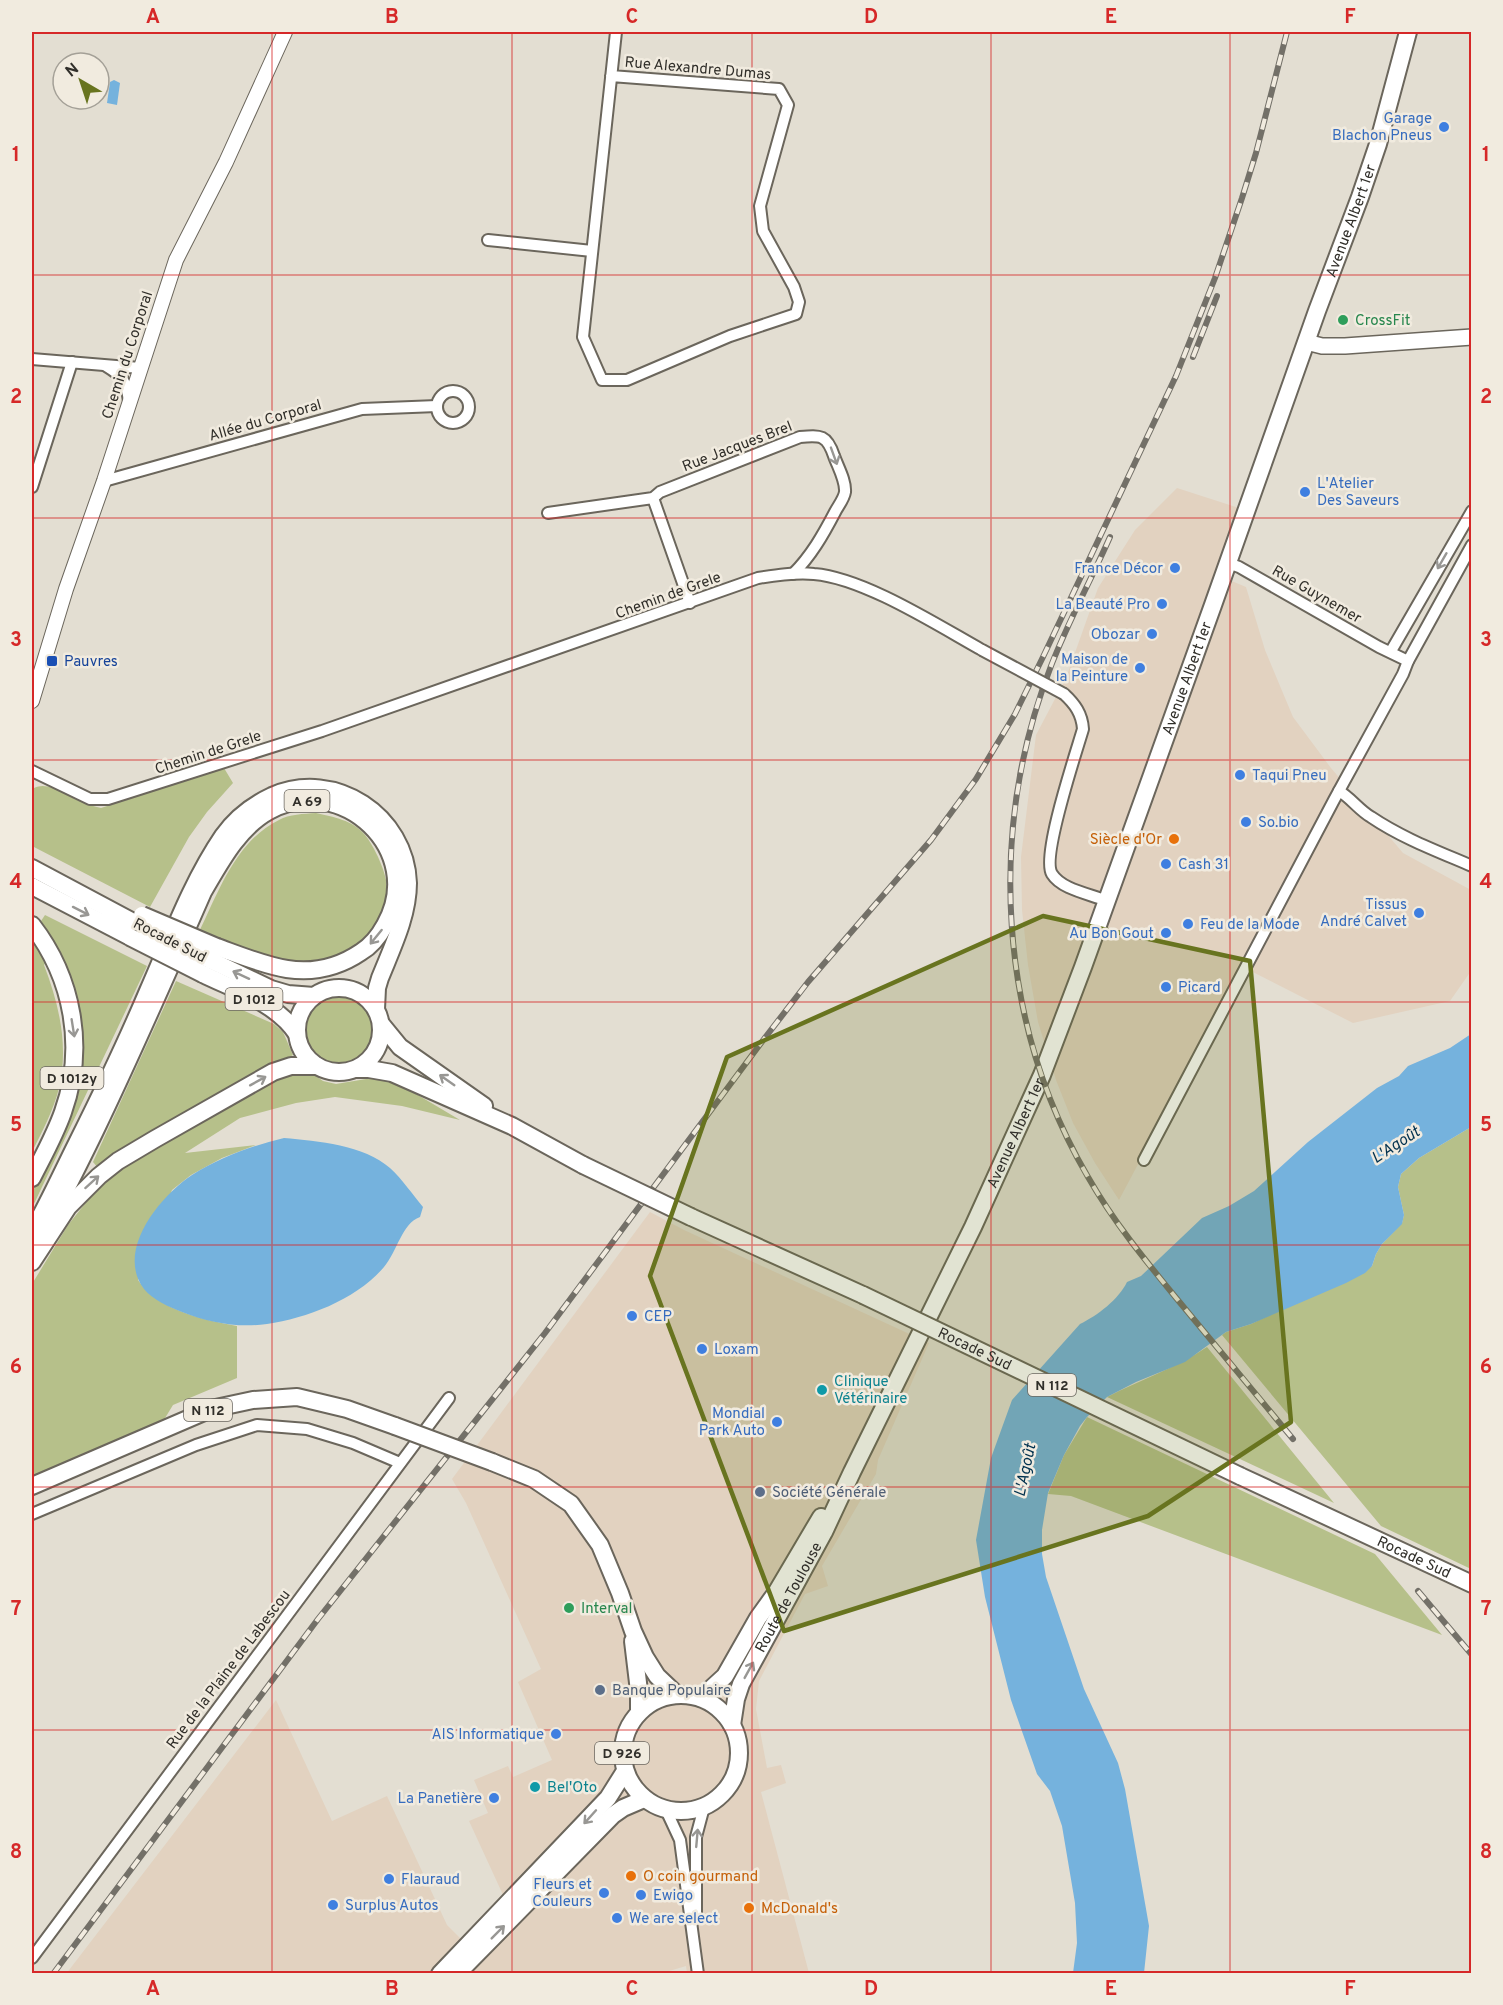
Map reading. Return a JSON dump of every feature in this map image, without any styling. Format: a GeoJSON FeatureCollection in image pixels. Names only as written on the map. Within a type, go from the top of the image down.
{"type":"FeatureCollection","features":[{"type":"Feature","properties":{"kind":"main road","name":"Avenue Albert 1er"},"geometry":{"type":"LineString","coordinates":[[931,1310],[973,1227],[1042,1075],[1107,901],[1360,197],[1378,144],[1408,32]]}},
{"type":"Feature","properties":{"kind":"main road"},"geometry":{"type":"LineString","coordinates":[[1306,342],[1322,346],[1345,346],[1472,337]]}},
{"type":"Feature","properties":{"kind":"main road","name":"A 69"},"geometry":{"type":"LineString","coordinates":[[32,1232],[110,1074],[179,920],[213,854],[236,820],[254,806],[274,795],[296,789],[318,787],[343,794],[364,804],[385,822],[399,842],[406,863],[408,884],[406,905],[380,978],[376,1009]]}},
{"type":"Feature","properties":{"kind":"main road","name":"A 69"},"geometry":{"type":"LineString","coordinates":[[32,1248],[81,1160],[203,892],[234,843],[252,824],[268,812],[291,802],[310,800],[331,802],[347,808],[365,819],[379,833],[389,852],[395,872],[395,894],[391,914],[380,934],[366,949],[348,960],[329,967],[309,970],[210,960]]}},
{"type":"Feature","properties":{"kind":"main road","name":"Rocade Sud"},"geometry":{"type":"LineString","coordinates":[[34,875],[271,989],[314,996]]}},
{"type":"Feature","properties":{"kind":"main road","name":"D 1012y"},"geometry":{"type":"LineString","coordinates":[[32,925],[59,971],[69,999],[75,1039],[74,1065],[64,1110],[32,1178]]}},
{"type":"Feature","properties":{"kind":"main road","name":"Rocade Sud"},"geometry":{"type":"LineString","coordinates":[[210,960],[290,1023],[297,1034]]}},
{"type":"Feature","properties":{"kind":"main road"},"geometry":{"type":"LineString","coordinates":[[341,987],[355,990],[367,998],[376,1009],[382,1025],[382,1036],[373,1056],[356,1069],[342,1073],[329,1071],[317,1066],[307,1058],[300,1047],[297,1034],[298,1020],[304,1006],[314,996],[327,989],[341,987]]}},
{"type":"Feature","properties":{"kind":"main road","name":"Rocade Sud"},"geometry":{"type":"LineString","coordinates":[[382,1025],[400,1047],[512,1126]]}},
{"type":"Feature","properties":{"kind":"main road"},"geometry":{"type":"LineString","coordinates":[[32,1262],[68,1207],[82,1191],[118,1161],[273,1072],[291,1066],[317,1066]]}},
{"type":"Feature","properties":{"kind":"main road","name":"Rocade Sud"},"geometry":{"type":"LineString","coordinates":[[356,1069],[392,1073],[512,1126],[583,1165],[691,1217],[863,1295],[1240,1476],[1472,1584]]}},
{"type":"Feature","properties":{"kind":"main road","name":"Route de Toulouse"},"geometry":{"type":"LineString","coordinates":[[732,1725],[741,1684],[824,1532],[931,1310]]}},
{"type":"Feature","properties":{"kind":"main road","name":"N 112"},"geometry":{"type":"LineString","coordinates":[[32,1486],[211,1409],[253,1400],[297,1397],[347,1409],[534,1479],[571,1504],[600,1545],[645,1657],[657,1676],[677,1695]]}},
{"type":"Feature","properties":{"kind":"main road","name":"Route de Toulouse"},"geometry":{"type":"LineString","coordinates":[[701,1698],[725,1676],[814,1527],[852,1472]]}},
{"type":"Feature","properties":{"kind":"main road","name":"N 112"},"geometry":{"type":"LineString","coordinates":[[633,1631],[639,1712]]}},
{"type":"Feature","properties":{"kind":"main road","name":"D 926"},"geometry":{"type":"LineString","coordinates":[[701,1698],[677,1695],[663,1697],[650,1703],[630,1723],[624,1736],[622,1750],[625,1771],[632,1786],[654,1806],[666,1810],[685,1811],[704,1807]]}},
{"type":"Feature","properties":{"kind":"main road"},"geometry":{"type":"LineString","coordinates":[[701,1698],[719,1709],[732,1725],[738,1741],[739,1753],[734,1776],[727,1789],[704,1807]]}},
{"type":"Feature","properties":{"kind":"main road","name":"D 926"},"geometry":{"type":"LineString","coordinates":[[440,1974],[608,1798],[625,1771]]}},
{"type":"Feature","properties":{"kind":"main road"},"geometry":{"type":"LineString","coordinates":[[457,1974],[613,1815],[622,1808],[644,1799]]}},
{"type":"Feature","properties":{"kind":"street","name":"Chemin du Corporal"},"geometry":{"type":"LineString","coordinates":[[32,701],[66,589],[176,260],[226,162],[285,32]]}},
{"type":"Feature","properties":{"kind":"street","name":"Rue Alexandre Dumas"},"geometry":{"type":"LineString","coordinates":[[611,76],[779,89],[788,105],[760,206],[763,231],[794,287],[799,302],[796,314],[730,336],[627,380],[602,380],[583,337],[592,251],[611,76],[616,32]]}},
{"type":"Feature","properties":{"kind":"street"},"geometry":{"type":"LineString","coordinates":[[488,240],[592,251]]}},
{"type":"Feature","properties":{"kind":"street"},"geometry":{"type":"LineString","coordinates":[[32,359],[140,368]]}},
{"type":"Feature","properties":{"kind":"street"},"geometry":{"type":"LineString","coordinates":[[32,487],[72,362]]}},
{"type":"Feature","properties":{"kind":"street"},"geometry":{"type":"LineString","coordinates":[[104,365],[124,380],[129,403]]}},
{"type":"Feature","properties":{"kind":"street","name":"Allée du Corporal"},"geometry":{"type":"LineString","coordinates":[[104,481],[362,409],[437,406]]}},
{"type":"Feature","properties":{"kind":"street","name":"Rue Jacques Brel"},"geometry":{"type":"LineString","coordinates":[[548,513],[653,498],[660,492],[800,438],[817,435],[825,439],[831,447],[845,488],[844,494],[821,538],[808,558],[793,574]]}},
{"type":"Feature","properties":{"kind":"street"},"geometry":{"type":"LineString","coordinates":[[653,498],[690,603]]}},
{"type":"Feature","properties":{"kind":"street"},"geometry":{"type":"LineString","coordinates":[[1391,651],[1472,511]]}},
{"type":"Feature","properties":{"kind":"street"},"geometry":{"type":"LineString","coordinates":[[1144,1160],[1408,661],[1472,545]]}},
{"type":"Feature","properties":{"kind":"street","name":"Rue Guynemer"},"geometry":{"type":"LineString","coordinates":[[1228,563],[1408,661]]}},
{"type":"Feature","properties":{"kind":"street","name":"Chemin de Grele"},"geometry":{"type":"LineString","coordinates":[[32,771],[90,799],[108,799],[322,731],[758,578],[778,574],[814,574],[851,582],[908,609],[1064,694],[1072,701],[1082,720],[1083,729],[1051,844],[1050,864],[1052,874],[1059,881],[1107,901]]}},
{"type":"Feature","properties":{"kind":"street"},"geometry":{"type":"LineString","coordinates":[[1339,791],[1369,816],[1389,828],[1472,866]]}},
{"type":"Feature","properties":{"kind":"street","name":"Rue de la Plaine de Labescou"},"geometry":{"type":"LineString","coordinates":[[32,1958],[449,1398]]}},
{"type":"Feature","properties":{"kind":"street"},"geometry":{"type":"LineString","coordinates":[[32,1514],[196,1445],[257,1425],[307,1429],[353,1443],[400,1463]]}},
{"type":"Feature","properties":{"kind":"street"},"geometry":{"type":"LineString","coordinates":[[696,1959],[696,1837],[704,1807]]}},
{"type":"Feature","properties":{"kind":"street"},"geometry":{"type":"LineString","coordinates":[[666,1810],[681,1840],[698,1974]]}},
{"type":"Feature","properties":{"kind":"highlighted area"},"geometry":{"type":"Polygon","coordinates":[[[1043,916],[1250,961],[1291,1422],[1148,1516],[784,1631],[650,1276],[727,1057],[1043,916]]]}},
{"type":"Feature","properties":{"kind":"shaded area"},"geometry":{"type":"Polygon","coordinates":[[[1177,488],[1239,508],[1215,574],[1246,587],[1265,650],[1293,717],[1331,768],[1403,853],[1471,890],[1471,971],[1450,1001],[1353,1023],[1243,967],[1119,1200],[1073,1123],[1056,1080],[1038,1022],[1028,965],[1022,910],[1021,857],[1036,735],[1066,678],[1098,588],[1135,530],[1177,488]]]}},
{"type":"Feature","properties":{"kind":"shaded area"},"geometry":{"type":"Polygon","coordinates":[[[650,1212],[684,1230],[929,1343],[878,1460],[876,1474],[822,1566],[828,1586],[805,1594],[759,1681],[756,1709],[767,1768],[781,1765],[786,1783],[761,1792],[809,1973],[687,1973],[686,1966],[659,1974],[66,1974],[276,1700],[332,1821],[387,1796],[447,1925],[461,1939],[504,1897],[469,1821],[488,1813],[474,1780],[508,1766],[513,1777],[552,1760],[518,1682],[541,1669],[466,1503],[452,1479],[650,1212]]]}},
{"type":"Feature","properties":{"kind":"green space"},"geometry":{"type":"Polygon","coordinates":[[[224,768],[233,783],[207,812],[189,837],[150,907],[32,846],[32,789],[38,786],[51,787],[84,803],[101,808],[224,768]]]}},
{"type":"Feature","properties":{"kind":"green space"},"geometry":{"type":"Polygon","coordinates":[[[316,813],[342,820],[360,830],[373,847],[384,872],[387,895],[384,908],[362,940],[339,955],[327,959],[299,961],[255,952],[199,932],[230,868],[251,841],[264,829],[283,818],[316,813]]]}},
{"type":"Feature","properties":{"kind":"green space"},"geometry":{"type":"Polygon","coordinates":[[[45,915],[147,966],[32,1208],[32,1193],[66,1123],[77,1088],[59,956],[41,921],[45,915]]]}},
{"type":"Feature","properties":{"kind":"green space"},"geometry":{"type":"Polygon","coordinates":[[[32,934],[48,960],[44,965],[58,1010],[63,1057],[57,1096],[32,1152],[32,934]]]}},
{"type":"Feature","properties":{"kind":"green space"},"geometry":{"type":"Polygon","coordinates":[[[176,981],[274,1024],[283,1032],[293,1055],[98,1168],[93,1162],[176,981]]]}},
{"type":"Feature","properties":{"kind":"green space"},"geometry":{"type":"Polygon","coordinates":[[[340,996],[353,999],[364,1006],[371,1017],[374,1030],[371,1043],[364,1054],[353,1061],[340,1064],[327,1061],[316,1054],[309,1043],[306,1030],[309,1017],[316,1006],[327,999],[340,996]]]}},
{"type":"Feature","properties":{"kind":"green space"},"geometry":{"type":"Polygon","coordinates":[[[296,1071],[313,1074],[323,1081],[336,1084],[385,1078],[460,1120],[402,1106],[335,1097],[296,1103],[240,1118],[185,1153],[256,1145],[222,1158],[191,1175],[172,1190],[138,1280],[157,1299],[169,1306],[196,1317],[237,1326],[237,1378],[173,1405],[162,1423],[32,1478],[32,1284],[68,1225],[99,1186],[131,1163],[279,1076],[296,1071]]]}},
{"type":"Feature","properties":{"kind":"green space"},"geometry":{"type":"Polygon","coordinates":[[[1471,1127],[1471,1569],[1381,1526],[1222,1335],[1251,1324],[1372,1266],[1382,1244],[1402,1223],[1404,1215],[1398,1187],[1401,1174],[1419,1158],[1471,1127]]]}},
{"type":"Feature","properties":{"kind":"green space"},"geometry":{"type":"Polygon","coordinates":[[[1207,1347],[1334,1503],[1107,1397],[1170,1368],[1207,1347]]]}},
{"type":"Feature","properties":{"kind":"green space"},"geometry":{"type":"Polygon","coordinates":[[[1087,1417],[1375,1554],[1442,1635],[1071,1496],[1048,1494],[1064,1455],[1087,1417]]]}},
{"type":"Feature","properties":{"kind":"water"},"geometry":{"type":"Polygon","coordinates":[[[114,80],[120,83],[117,105],[111,104],[111,82],[114,80]]]}},
{"type":"Feature","properties":{"kind":"water","name":"L'Agoût"},"geometry":{"type":"Polygon","coordinates":[[[1471,1034],[1471,1127],[1419,1158],[1401,1174],[1398,1187],[1404,1215],[1402,1224],[1382,1244],[1372,1266],[1365,1273],[1346,1283],[1251,1324],[1226,1332],[1185,1362],[1136,1382],[1107,1397],[1080,1426],[1064,1455],[1048,1493],[1042,1530],[1042,1554],[1046,1577],[1084,1689],[1118,1763],[1125,1789],[1149,1926],[1144,1973],[1073,1973],[1077,1943],[1075,1903],[1062,1826],[1050,1791],[1037,1774],[1011,1700],[985,1597],[976,1540],[991,1458],[1012,1400],[1080,1324],[1107,1306],[1119,1295],[1127,1282],[1141,1276],[1202,1218],[1254,1191],[1308,1142],[1377,1088],[1399,1076],[1408,1066],[1450,1048],[1471,1034]]]}},
{"type":"Feature","properties":{"kind":"water"},"geometry":{"type":"Polygon","coordinates":[[[284,1138],[340,1146],[367,1154],[390,1168],[423,1207],[420,1217],[409,1225],[384,1267],[360,1289],[346,1298],[315,1312],[267,1324],[235,1325],[203,1319],[167,1305],[148,1293],[136,1274],[135,1258],[138,1242],[155,1210],[167,1196],[192,1175],[225,1157],[284,1138]]]}},
{"type":"Feature","properties":{"kind":"railway"},"geometry":{"type":"LineString","coordinates":[[53,1974],[318,1619],[545,1333],[808,982],[931,840],[976,779],[1015,714],[1176,376],[1215,278],[1242,198],[1287,32]]}},
{"type":"Feature","properties":{"kind":"railway"},"geometry":{"type":"LineString","coordinates":[[1193,357],[1217,296]]}},
{"type":"Feature","properties":{"kind":"railway"},"geometry":{"type":"LineString","coordinates":[[1110,537],[1051,666],[1031,729],[1017,794],[1011,860],[1012,926],[1020,991],[1035,1055],[1058,1118],[1088,1177],[1119,1225],[1153,1270],[1293,1439]]}},
{"type":"Feature","properties":{"kind":"railway"},"geometry":{"type":"LineString","coordinates":[[1418,1591],[1472,1655]]}},
{"type":"Feature","properties":{"kind":"place","name":"Garage Blachon Pneus"},"geometry":{"type":"Point","coordinates":[1444,127]}},
{"type":"Feature","properties":{"kind":"place","name":"CrossFit"},"geometry":{"type":"Point","coordinates":[1343,320]}},
{"type":"Feature","properties":{"kind":"place","name":"L'Atelier Des Saveurs"},"geometry":{"type":"Point","coordinates":[1305,492]}},
{"type":"Feature","properties":{"kind":"place","name":"France Décor"},"geometry":{"type":"Point","coordinates":[1175,568]}},
{"type":"Feature","properties":{"kind":"place","name":"La Beauté Pro"},"geometry":{"type":"Point","coordinates":[1162,604]}},
{"type":"Feature","properties":{"kind":"place","name":"Obozar"},"geometry":{"type":"Point","coordinates":[1152,634]}},
{"type":"Feature","properties":{"kind":"place","name":"Pauvres"},"geometry":{"type":"Point","coordinates":[52,661]}},
{"type":"Feature","properties":{"kind":"place","name":"Maison de la Peinture"},"geometry":{"type":"Point","coordinates":[1140,668]}},
{"type":"Feature","properties":{"kind":"place","name":"Taqui Pneu"},"geometry":{"type":"Point","coordinates":[1240,775]}},
{"type":"Feature","properties":{"kind":"place","name":"So.bio"},"geometry":{"type":"Point","coordinates":[1246,822]}},
{"type":"Feature","properties":{"kind":"place","name":"Siècle d'Or"},"geometry":{"type":"Point","coordinates":[1174,839]}},
{"type":"Feature","properties":{"kind":"place","name":"Cash 31"},"geometry":{"type":"Point","coordinates":[1166,864]}},
{"type":"Feature","properties":{"kind":"place","name":"Tissus André Calvet"},"geometry":{"type":"Point","coordinates":[1419,913]}},
{"type":"Feature","properties":{"kind":"place","name":"Feu de la Mode"},"geometry":{"type":"Point","coordinates":[1188,924]}},
{"type":"Feature","properties":{"kind":"place","name":"Au Bon Gout"},"geometry":{"type":"Point","coordinates":[1166,933]}},
{"type":"Feature","properties":{"kind":"place","name":"Picard"},"geometry":{"type":"Point","coordinates":[1166,987]}},
{"type":"Feature","properties":{"kind":"place","name":"CEP"},"geometry":{"type":"Point","coordinates":[632,1316]}},
{"type":"Feature","properties":{"kind":"place","name":"Loxam"},"geometry":{"type":"Point","coordinates":[702,1349]}},
{"type":"Feature","properties":{"kind":"place","name":"Clinique Vétérinaire"},"geometry":{"type":"Point","coordinates":[822,1390]}},
{"type":"Feature","properties":{"kind":"place","name":"Mondial Park Auto"},"geometry":{"type":"Point","coordinates":[777,1422]}},
{"type":"Feature","properties":{"kind":"place","name":"Société Générale"},"geometry":{"type":"Point","coordinates":[760,1492]}},
{"type":"Feature","properties":{"kind":"place","name":"Interval"},"geometry":{"type":"Point","coordinates":[569,1608]}},
{"type":"Feature","properties":{"kind":"place","name":"Banque Populaire"},"geometry":{"type":"Point","coordinates":[600,1690]}},
{"type":"Feature","properties":{"kind":"place","name":"AIS Informatique"},"geometry":{"type":"Point","coordinates":[556,1734]}},
{"type":"Feature","properties":{"kind":"place","name":"Bel'Oto"},"geometry":{"type":"Point","coordinates":[535,1787]}},
{"type":"Feature","properties":{"kind":"place","name":"La Panetière"},"geometry":{"type":"Point","coordinates":[494,1798]}},
{"type":"Feature","properties":{"kind":"place","name":"O coin gourmand"},"geometry":{"type":"Point","coordinates":[631,1876]}},
{"type":"Feature","properties":{"kind":"place","name":"Flauraud"},"geometry":{"type":"Point","coordinates":[389,1879]}},
{"type":"Feature","properties":{"kind":"place","name":"Fleurs et Couleurs"},"geometry":{"type":"Point","coordinates":[604,1893]}},
{"type":"Feature","properties":{"kind":"place","name":"Ewigo"},"geometry":{"type":"Point","coordinates":[641,1895]}},
{"type":"Feature","properties":{"kind":"place","name":"Surplus Autos"},"geometry":{"type":"Point","coordinates":[333,1905]}},
{"type":"Feature","properties":{"kind":"place","name":"McDonald's"},"geometry":{"type":"Point","coordinates":[749,1908]}},
{"type":"Feature","properties":{"kind":"place","name":"We are select"},"geometry":{"type":"Point","coordinates":[617,1918]}}]}
